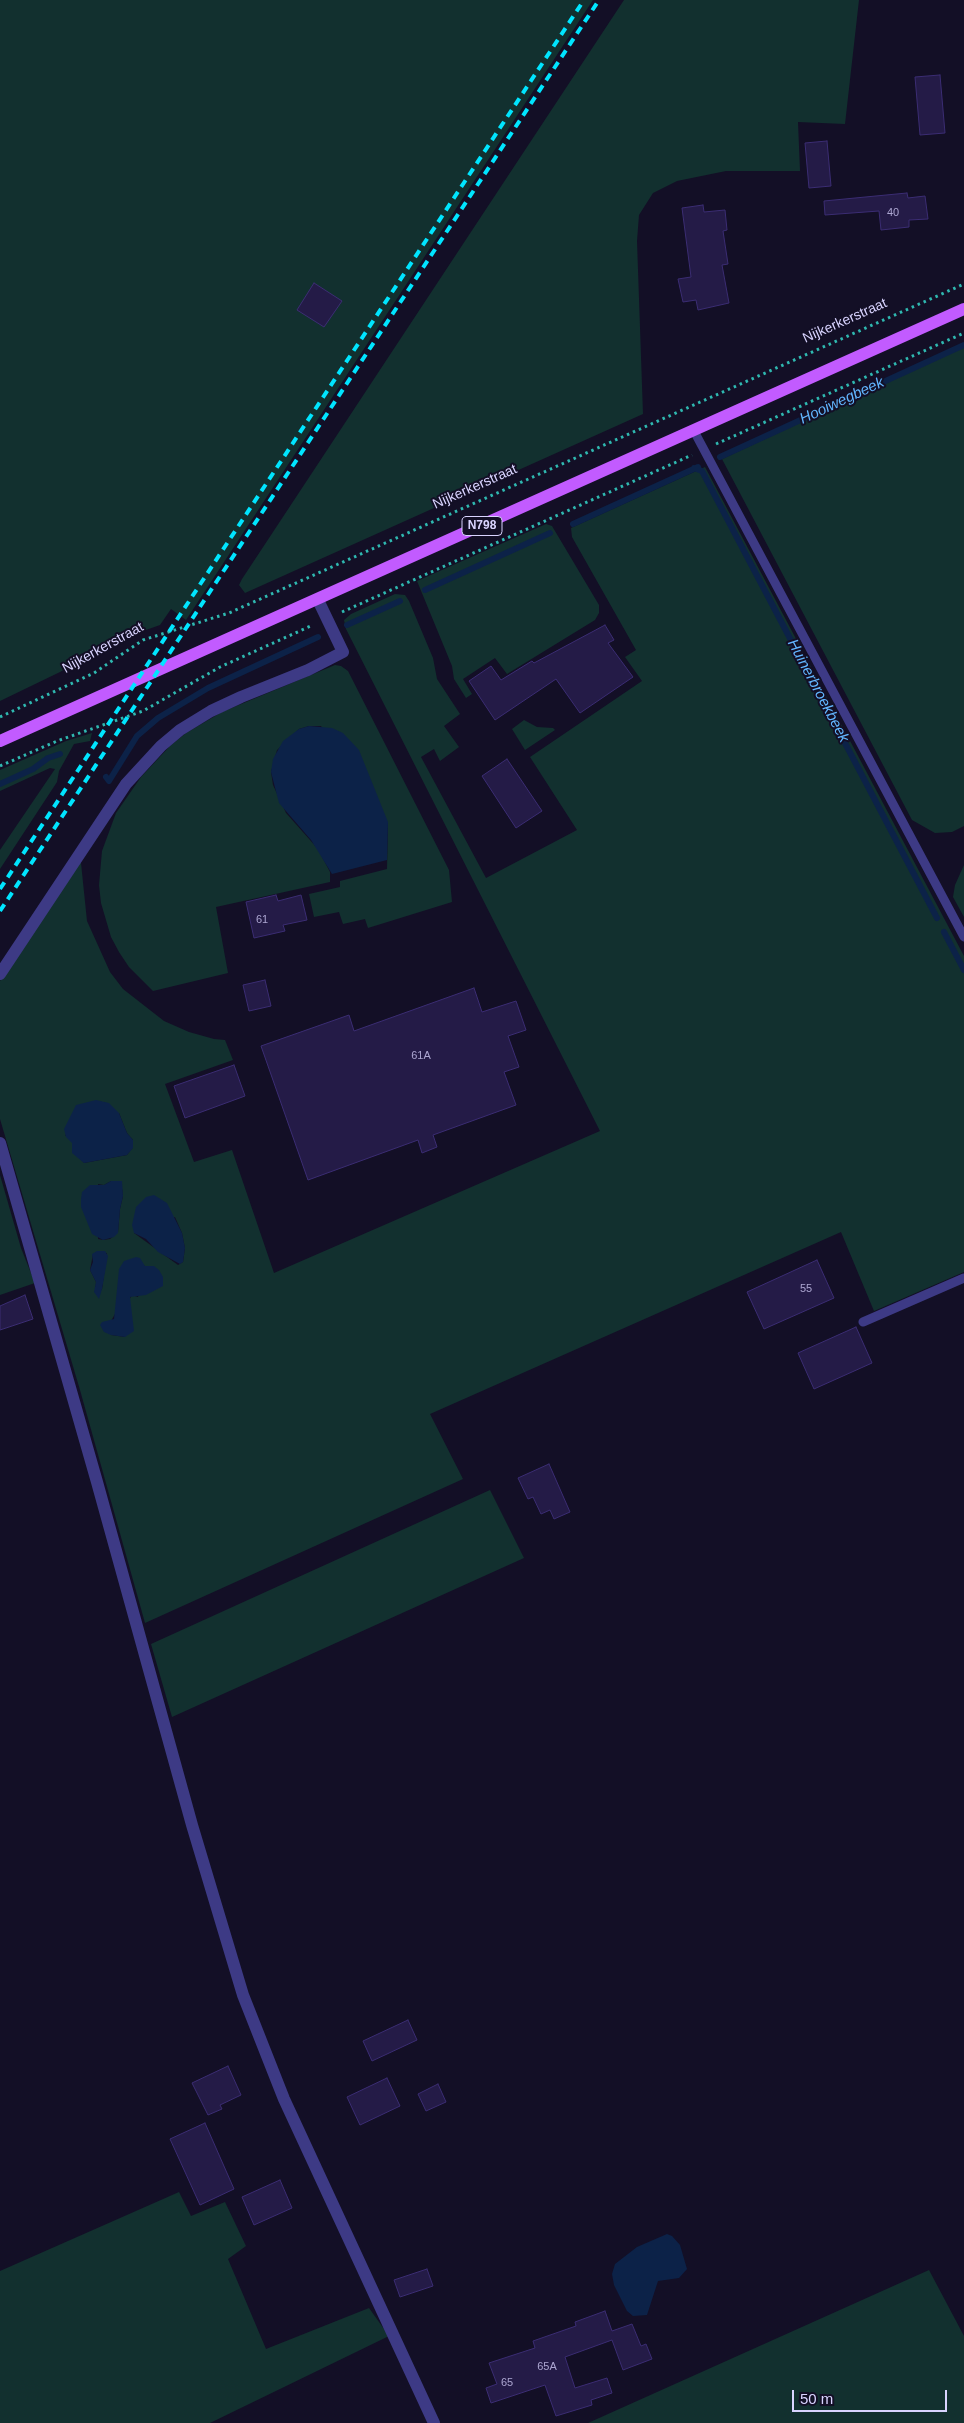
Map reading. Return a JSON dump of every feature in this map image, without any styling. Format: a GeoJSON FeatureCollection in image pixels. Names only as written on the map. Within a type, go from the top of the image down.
{"type":"FeatureCollection","features":[{"type":"Feature","properties":{"kind":"main road","name":"N798"},"geometry":{"type":"LineString","coordinates":[[0,742],[964,308]]}},
{"type":"Feature","properties":{"kind":"street"},"geometry":{"type":"LineString","coordinates":[[0,974],[126,784],[142,764],[180,730],[202,716],[241,697],[308,670],[342,652],[318,600]]}},
{"type":"Feature","properties":{"kind":"street"},"geometry":{"type":"LineString","coordinates":[[0,1143],[95,1473],[192,1825],[243,1995],[284,2100],[434,2423]]}},
{"type":"Feature","properties":{"kind":"lane"},"geometry":{"type":"LineString","coordinates":[[694,430],[964,937]]}},
{"type":"Feature","properties":{"kind":"lane"},"geometry":{"type":"LineString","coordinates":[[864,1322],[964,1278]]}},
{"type":"Feature","properties":{"kind":"path","name":"Nijkerkerstraat"},"geometry":{"type":"LineString","coordinates":[[0,717],[94,672],[143,640],[229,613],[964,284]]}},
{"type":"Feature","properties":{"kind":"path"},"geometry":{"type":"LineString","coordinates":[[0,766],[57,741],[142,711],[220,668],[327,618],[964,333]]}},
{"type":"Feature","properties":{"kind":"green space"},"geometry":{"type":"Polygon","coordinates":[[[0,0],[593,0],[186,620],[171,609],[160,625],[112,642],[60,672],[0,701],[0,0]]]}},
{"type":"Feature","properties":{"kind":"green space"},"geometry":{"type":"Polygon","coordinates":[[[624,0],[859,0],[845,124],[798,122],[800,171],[726,171],[677,181],[653,193],[639,215],[637,241],[643,414],[245,593],[239,585],[242,579],[624,0]]]}},
{"type":"Feature","properties":{"kind":"green space"},"geometry":{"type":"Polygon","coordinates":[[[964,346],[964,826],[952,832],[935,833],[912,820],[722,459],[964,346]]]}},
{"type":"Feature","properties":{"kind":"green space"},"geometry":{"type":"Polygon","coordinates":[[[705,467],[964,956],[964,1272],[874,1311],[841,1232],[430,1414],[463,1479],[145,1623],[80,1390],[0,1119],[0,981],[79,863],[81,863],[87,921],[110,972],[123,989],[164,1021],[189,1032],[225,1040],[233,1060],[165,1084],[194,1162],[232,1150],[274,1273],[600,1131],[346,629],[344,620],[351,614],[395,594],[405,595],[409,601],[433,658],[437,679],[460,714],[444,726],[459,747],[440,761],[434,749],[421,757],[486,878],[577,830],[530,757],[642,681],[625,657],[636,650],[572,537],[571,528],[705,467]],[[119,1113],[65,1135],[72,1142],[72,1149],[84,1163],[127,1155],[133,1147],[133,1140],[127,1133],[119,1113]],[[111,1181],[104,1185],[98,1184],[98,1239],[103,1240],[110,1239],[118,1232],[123,1196],[121,1181],[111,1181]],[[175,1217],[134,1233],[178,1265],[183,1262],[185,1248],[182,1233],[175,1217]],[[107,1253],[93,1254],[90,1270],[96,1282],[95,1292],[97,1295],[102,1289],[107,1253]],[[143,1265],[111,1321],[111,1335],[125,1337],[129,1300],[132,1295],[138,1297],[145,1266],[143,1265]]]}},
{"type":"Feature","properties":{"kind":"green space"},"geometry":{"type":"Polygon","coordinates":[[[546,524],[552,526],[599,605],[599,613],[595,620],[507,674],[495,658],[463,679],[472,694],[466,698],[454,679],[452,666],[417,581],[546,524]]]}},
{"type":"Feature","properties":{"kind":"green space"},"geometry":{"type":"Polygon","coordinates":[[[335,665],[341,666],[348,671],[449,870],[452,902],[368,928],[365,919],[343,924],[339,912],[314,917],[309,894],[340,887],[340,881],[387,869],[388,823],[321,726],[309,726],[299,729],[277,750],[271,772],[273,785],[286,813],[318,849],[330,872],[330,882],[216,907],[228,973],[153,991],[129,967],[119,952],[111,937],[101,903],[99,885],[102,851],[116,813],[141,777],[170,746],[186,733],[222,712],[335,665]]]}},
{"type":"Feature","properties":{"kind":"green space"},"geometry":{"type":"Polygon","coordinates":[[[524,720],[537,727],[553,728],[555,730],[525,750],[512,729],[524,720]]]}},
{"type":"Feature","properties":{"kind":"green space"},"geometry":{"type":"Polygon","coordinates":[[[92,733],[90,741],[74,744],[59,771],[57,782],[0,869],[0,850],[55,769],[50,768],[0,791],[0,770],[66,741],[92,733]]]}},
{"type":"Feature","properties":{"kind":"green space"},"geometry":{"type":"Polygon","coordinates":[[[964,865],[964,917],[953,897],[955,885],[964,865]]]}},
{"type":"Feature","properties":{"kind":"green space"},"geometry":{"type":"Polygon","coordinates":[[[0,1175],[21,1248],[35,1283],[0,1295],[0,1175]]]}},
{"type":"Feature","properties":{"kind":"green space"},"geometry":{"type":"Polygon","coordinates":[[[490,1490],[524,1558],[172,1717],[151,1644],[490,1490]]]}},
{"type":"Feature","properties":{"kind":"green space"},"geometry":{"type":"Polygon","coordinates":[[[179,2192],[191,2216],[225,2202],[246,2246],[228,2259],[266,2349],[369,2308],[389,2336],[210,2423],[0,2423],[0,2271],[179,2192]]]}},
{"type":"Feature","properties":{"kind":"green space"},"geometry":{"type":"Polygon","coordinates":[[[929,2270],[964,2336],[964,2423],[588,2423],[929,2270]]]}},
{"type":"Feature","properties":{"kind":"water"},"geometry":{"type":"Polygon","coordinates":[[[309,726],[332,728],[343,733],[359,750],[388,822],[387,860],[332,874],[311,840],[279,803],[271,772],[273,759],[283,741],[299,729],[309,726]]]}},
{"type":"Feature","properties":{"kind":"water"},"geometry":{"type":"Polygon","coordinates":[[[96,1100],[109,1103],[119,1113],[127,1133],[133,1140],[133,1148],[127,1155],[84,1163],[72,1153],[72,1143],[66,1137],[64,1129],[76,1105],[96,1100]]]}},
{"type":"Feature","properties":{"kind":"water"},"geometry":{"type":"Polygon","coordinates":[[[111,1181],[122,1181],[123,1196],[118,1233],[114,1237],[103,1240],[92,1234],[81,1207],[81,1199],[82,1192],[90,1185],[104,1185],[111,1181]]]}},
{"type":"Feature","properties":{"kind":"water"},"geometry":{"type":"Polygon","coordinates":[[[154,1195],[167,1203],[182,1233],[185,1248],[183,1262],[180,1264],[158,1252],[146,1239],[134,1233],[132,1225],[136,1207],[146,1197],[154,1195]]]}},
{"type":"Feature","properties":{"kind":"water"},"geometry":{"type":"Polygon","coordinates":[[[97,1251],[105,1251],[108,1256],[99,1299],[94,1292],[96,1282],[90,1270],[93,1262],[92,1254],[97,1251]]]}},
{"type":"Feature","properties":{"kind":"water"},"geometry":{"type":"Polygon","coordinates":[[[136,1257],[140,1258],[145,1266],[154,1266],[159,1270],[163,1277],[163,1286],[146,1295],[130,1297],[134,1331],[125,1337],[111,1335],[104,1332],[100,1325],[102,1322],[114,1319],[119,1269],[124,1261],[136,1257]]]}},
{"type":"Feature","properties":{"kind":"water"},"geometry":{"type":"Polygon","coordinates":[[[667,2234],[672,2236],[680,2245],[687,2269],[679,2278],[658,2281],[647,2315],[633,2316],[627,2311],[614,2285],[612,2274],[615,2264],[637,2247],[667,2234]]]}},
{"type":"Feature","properties":{"kind":"building"},"geometry":{"type":"Polygon","coordinates":[[[940,75],[945,133],[920,135],[915,77],[940,75]]]}},
{"type":"Feature","properties":{"kind":"building"},"geometry":{"type":"Polygon","coordinates":[[[827,141],[831,186],[809,188],[805,143],[827,141]]]}},
{"type":"Feature","properties":{"kind":"building"},"geometry":{"type":"Polygon","coordinates":[[[907,193],[908,198],[925,196],[928,219],[909,220],[909,227],[881,230],[879,211],[825,215],[824,201],[907,193]]]}},
{"type":"Feature","properties":{"kind":"building"},"geometry":{"type":"Polygon","coordinates":[[[703,205],[704,212],[725,210],[727,230],[723,231],[728,264],[722,265],[729,303],[698,310],[696,300],[683,302],[678,279],[691,277],[682,208],[703,205]]]}},
{"type":"Feature","properties":{"kind":"building"},"geometry":{"type":"Polygon","coordinates":[[[314,283],[342,301],[324,327],[297,310],[314,283]]]}},
{"type":"Feature","properties":{"kind":"building"},"geometry":{"type":"Polygon","coordinates":[[[605,625],[614,640],[608,643],[633,677],[580,713],[556,679],[495,720],[469,681],[491,666],[501,680],[532,661],[534,663],[605,625]]]}},
{"type":"Feature","properties":{"kind":"building"},"geometry":{"type":"Polygon","coordinates":[[[507,759],[542,811],[516,828],[482,776],[507,759]]]}},
{"type":"Feature","properties":{"kind":"building"},"geometry":{"type":"Polygon","coordinates":[[[276,895],[278,901],[301,895],[307,920],[283,925],[285,931],[254,938],[246,902],[276,895]]]}},
{"type":"Feature","properties":{"kind":"building"},"geometry":{"type":"Polygon","coordinates":[[[265,980],[271,1006],[249,1011],[243,985],[265,980]]]}},
{"type":"Feature","properties":{"kind":"building"},"geometry":{"type":"Polygon","coordinates":[[[474,988],[482,1012],[516,1001],[526,1030],[508,1036],[519,1067],[504,1072],[516,1105],[433,1135],[437,1147],[422,1153],[418,1140],[308,1180],[261,1046],[349,1015],[354,1031],[474,988]]]}},
{"type":"Feature","properties":{"kind":"building"},"geometry":{"type":"Polygon","coordinates":[[[234,1065],[245,1096],[185,1118],[174,1086],[234,1065]]]}},
{"type":"Feature","properties":{"kind":"building"},"geometry":{"type":"Polygon","coordinates":[[[817,1260],[834,1298],[764,1329],[747,1292],[817,1260]]]}},
{"type":"Feature","properties":{"kind":"building"},"geometry":{"type":"Polygon","coordinates":[[[25,1295],[33,1319],[0,1330],[0,1306],[25,1295]]]}},
{"type":"Feature","properties":{"kind":"building"},"geometry":{"type":"Polygon","coordinates":[[[856,1327],[872,1363],[814,1389],[798,1353],[856,1327]]]}},
{"type":"Feature","properties":{"kind":"building"},"geometry":{"type":"Polygon","coordinates":[[[549,1464],[570,1512],[554,1519],[550,1510],[541,1514],[533,1497],[528,1499],[518,1478],[549,1464]]]}},
{"type":"Feature","properties":{"kind":"building"},"geometry":{"type":"Polygon","coordinates":[[[408,2020],[417,2040],[372,2061],[363,2041],[408,2020]]]}},
{"type":"Feature","properties":{"kind":"building"},"geometry":{"type":"Polygon","coordinates":[[[228,2066],[241,2095],[220,2105],[222,2109],[208,2115],[192,2083],[228,2066]]]}},
{"type":"Feature","properties":{"kind":"building"},"geometry":{"type":"Polygon","coordinates":[[[387,2078],[400,2106],[360,2125],[347,2097],[387,2078]]]}},
{"type":"Feature","properties":{"kind":"building"},"geometry":{"type":"Polygon","coordinates":[[[438,2084],[446,2102],[426,2111],[418,2094],[438,2084]]]}},
{"type":"Feature","properties":{"kind":"building"},"geometry":{"type":"Polygon","coordinates":[[[205,2123],[234,2189],[200,2205],[170,2139],[205,2123]]]}},
{"type":"Feature","properties":{"kind":"building"},"geometry":{"type":"Polygon","coordinates":[[[280,2180],[292,2208],[254,2225],[242,2197],[280,2180]]]}},
{"type":"Feature","properties":{"kind":"building"},"geometry":{"type":"Polygon","coordinates":[[[427,2269],[433,2286],[400,2297],[394,2280],[427,2269]]]}},
{"type":"Feature","properties":{"kind":"building"},"geometry":{"type":"Polygon","coordinates":[[[605,2311],[612,2331],[632,2324],[641,2346],[646,2344],[652,2359],[623,2370],[612,2340],[565,2357],[575,2388],[607,2378],[612,2393],[591,2400],[592,2405],[556,2416],[545,2385],[491,2403],[486,2388],[497,2384],[489,2363],[535,2348],[533,2341],[576,2326],[575,2322],[605,2311]]]}},
{"type":"Feature","properties":{"kind":"waterway","name":"Hooiwegbeek"},"geometry":{"type":"LineString","coordinates":[[720,457],[964,345]]}},
{"type":"Feature","properties":{"kind":"waterway"},"geometry":{"type":"LineString","coordinates":[[573,524],[698,467]]}},
{"type":"Feature","properties":{"kind":"waterway","name":"Huinerbroekbeek"},"geometry":{"type":"LineString","coordinates":[[694,468],[702,471],[937,918]]}},
{"type":"Feature","properties":{"kind":"waterway"},"geometry":{"type":"LineString","coordinates":[[425,590],[550,533]]}},
{"type":"Feature","properties":{"kind":"waterway"},"geometry":{"type":"LineString","coordinates":[[347,625],[400,601]]}},
{"type":"Feature","properties":{"kind":"waterway"},"geometry":{"type":"LineString","coordinates":[[106,777],[109,781],[137,736],[158,718],[208,688],[318,637]]}},
{"type":"Feature","properties":{"kind":"waterway"},"geometry":{"type":"LineString","coordinates":[[0,784],[33,769],[48,758],[60,754]]}},
{"type":"Feature","properties":{"kind":"waterway","name":"Huinerbroekbeek"},"geometry":{"type":"LineString","coordinates":[[944,932],[964,970]]}},
{"type":"Feature","properties":{"kind":"railway"},"geometry":{"type":"LineString","coordinates":[[0,889],[584,0]]}},
{"type":"Feature","properties":{"kind":"railway"},"geometry":{"type":"LineString","coordinates":[[0,911],[599,0]]}}]}
